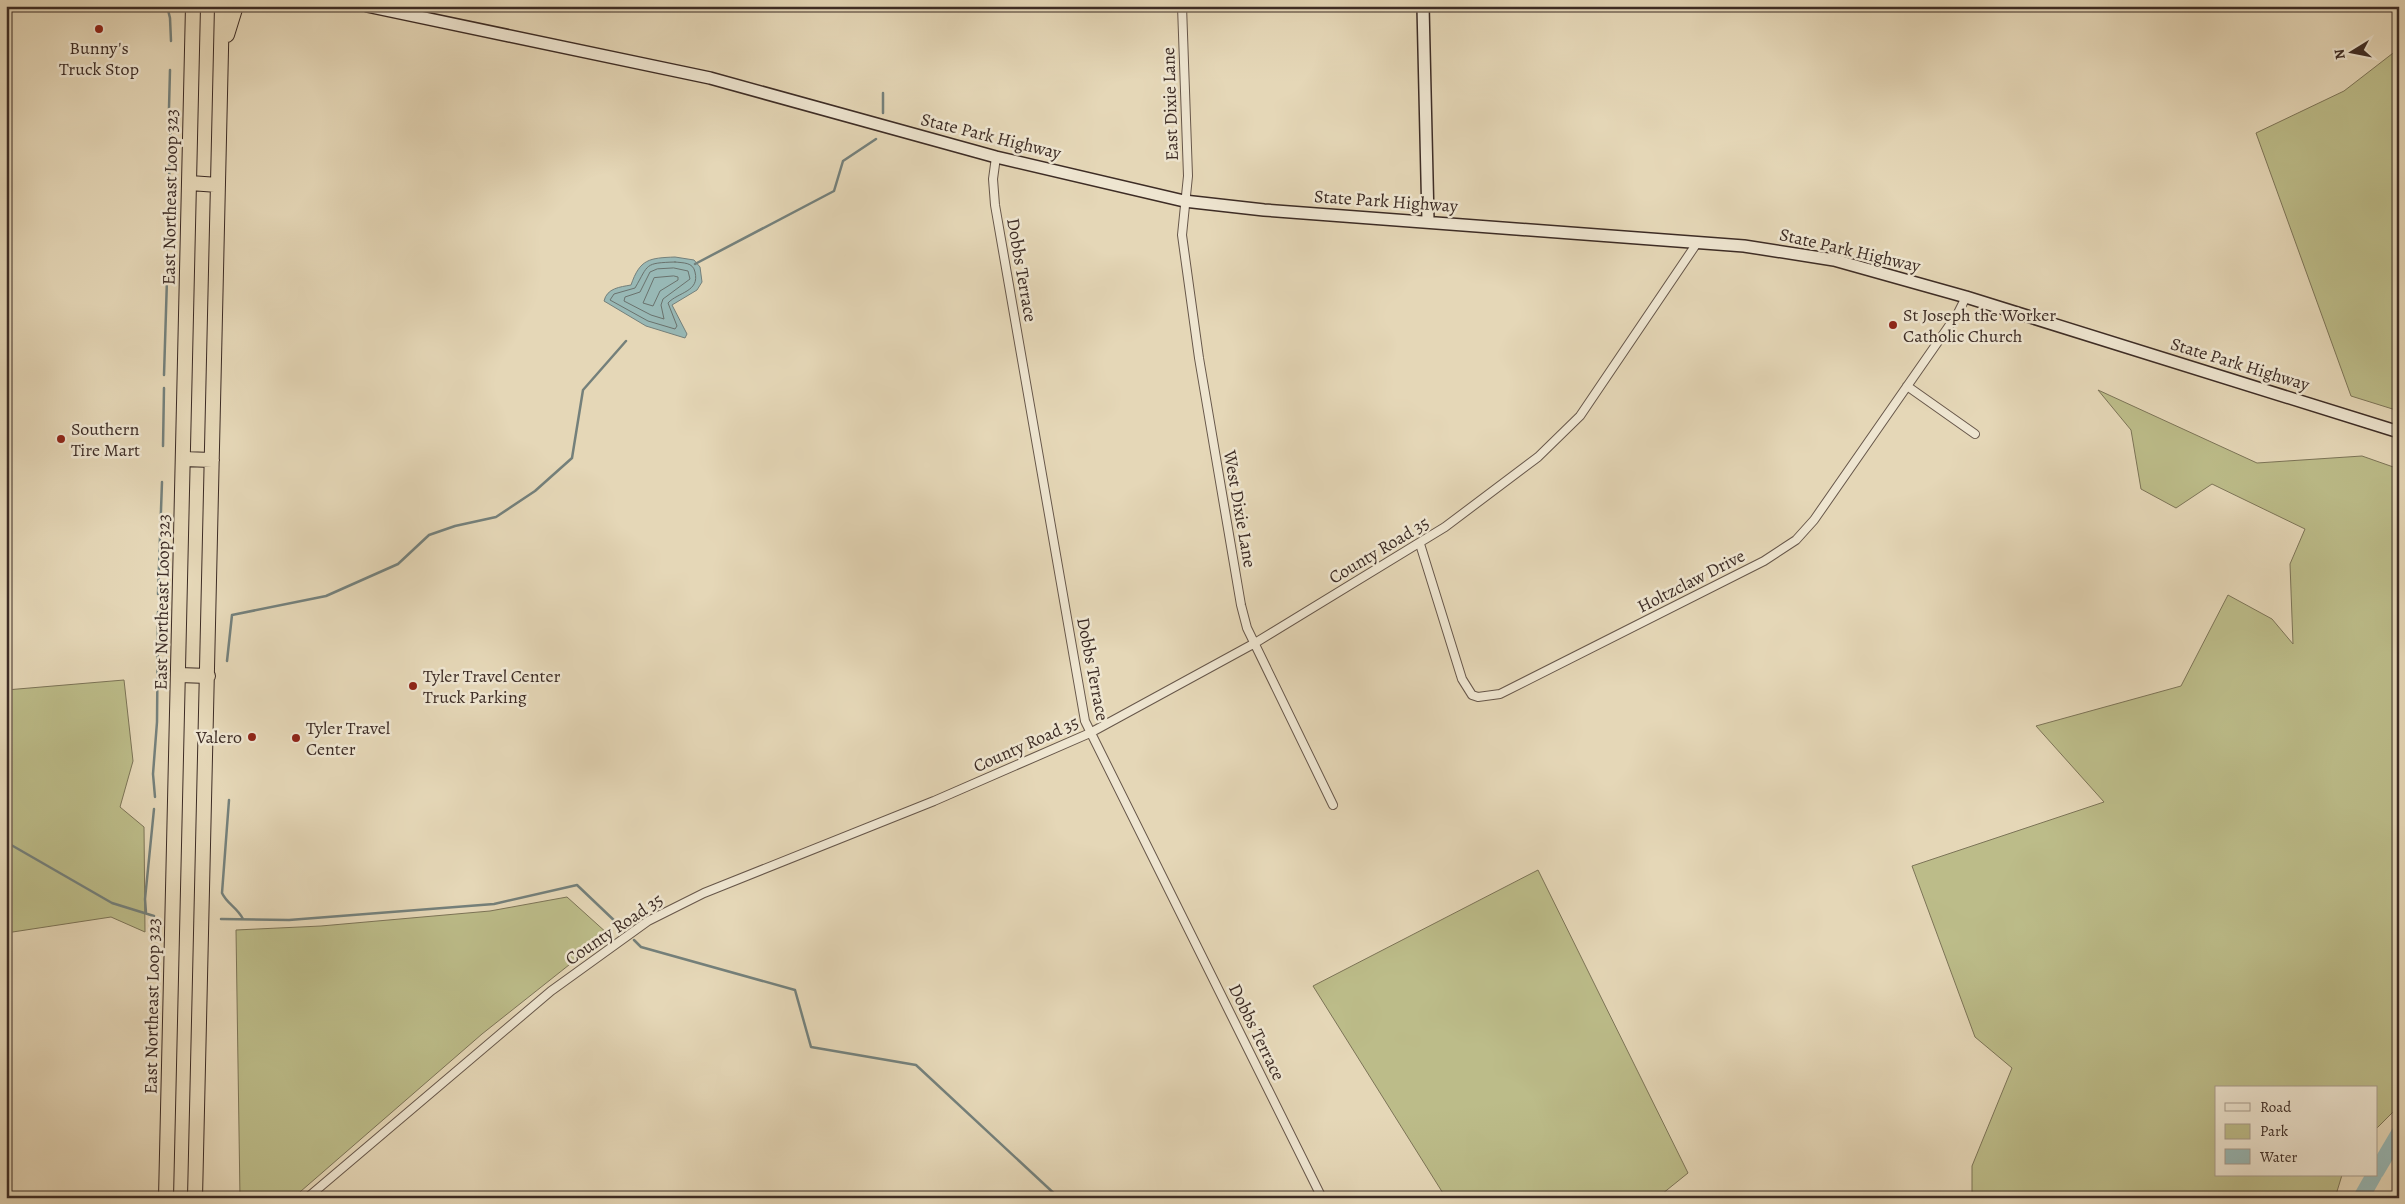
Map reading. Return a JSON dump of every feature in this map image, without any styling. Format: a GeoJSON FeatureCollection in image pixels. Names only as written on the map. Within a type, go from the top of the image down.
{"type":"FeatureCollection","features":[{"type":"Feature","properties":{"kind":"highway","name":"East Northeast Loop 323"},"geometry":{"type":"LineString","coordinates":[[166,1198],[193,6]]}},
{"type":"Feature","properties":{"kind":"highway"},"geometry":{"type":"LineString","coordinates":[[195,1198],[222,6]]}},
{"type":"Feature","properties":{"kind":"highway"},"geometry":{"type":"LineString","coordinates":[[221,66],[231,16],[236,6]]}},
{"type":"Feature","properties":{"kind":"highway"},"geometry":{"type":"LineString","coordinates":[[190,183],[218,184]]}},
{"type":"Feature","properties":{"kind":"highway"},"geometry":{"type":"LineString","coordinates":[[183,459],[212,460]]}},
{"type":"Feature","properties":{"kind":"highway"},"geometry":{"type":"LineString","coordinates":[[179,675],[208,676]]}},
{"type":"Feature","properties":{"kind":"main road","name":"State Park Highway"},"geometry":{"type":"LineString","coordinates":[[367,6],[710,78],[996,157],[1184,201],[1264,210],[1744,246],[1834,260],[1966,297],[2399,432]]}},
{"type":"Feature","properties":{"kind":"main road"},"geometry":{"type":"LineString","coordinates":[[1423,6],[1428,221]]}},
{"type":"Feature","properties":{"kind":"street","name":"East Dixie Lane"},"geometry":{"type":"LineString","coordinates":[[1182,6],[1188,176],[1184,201]]}},
{"type":"Feature","properties":{"kind":"street","name":"Dobbs Terrace"},"geometry":{"type":"LineString","coordinates":[[996,157],[993,179],[995,205],[1084,715],[1090,733],[1133,814],[1322,1198]]}},
{"type":"Feature","properties":{"kind":"street","name":"West Dixie Lane"},"geometry":{"type":"LineString","coordinates":[[1184,201],[1182,235],[1199,358],[1244,616],[1255,643],[1333,805]]}},
{"type":"Feature","properties":{"kind":"street","name":"County Road 35"},"geometry":{"type":"LineString","coordinates":[[307,1198],[551,991],[648,921],[704,893],[934,801],[1090,733],[1255,643],[1420,544],[1463,515],[1538,457],[1571,426],[1592,400],[1697,243]]}},
{"type":"Feature","properties":{"kind":"street","name":"Holtzclaw Drive"},"geometry":{"type":"LineString","coordinates":[[1420,544],[1462,679],[1468,690],[1478,697],[1500,694],[1764,561],[1791,543],[1814,520],[1958,313],[1966,297]]}},
{"type":"Feature","properties":{"kind":"street"},"geometry":{"type":"LineString","coordinates":[[1907,386],[1975,434]]}},
{"type":"Feature","properties":{"kind":"green space"},"geometry":{"type":"Polygon","coordinates":[[[2399,46],[2399,411],[2351,396],[2256,133],[2344,91],[2397,50],[2399,46]]]}},
{"type":"Feature","properties":{"kind":"green space"},"geometry":{"type":"Polygon","coordinates":[[[2098,390],[2257,463],[2362,456],[2399,469],[2399,1106],[2378,1127],[2378,1086],[2215,1086],[2215,1176],[2342,1176],[2335,1198],[1972,1198],[1972,1166],[2012,1068],[1975,1037],[1912,866],[2104,802],[2036,726],[2181,686],[2228,595],[2272,619],[2293,644],[2290,564],[2305,529],[2212,484],[2176,508],[2141,489],[2131,430],[2098,390]]]}},
{"type":"Feature","properties":{"kind":"green space"},"geometry":{"type":"Polygon","coordinates":[[[124,680],[133,761],[120,807],[144,827],[145,932],[111,917],[6,933],[6,690],[124,680]]]}},
{"type":"Feature","properties":{"kind":"green space"},"geometry":{"type":"Polygon","coordinates":[[[1538,870],[1688,1173],[1657,1198],[1446,1198],[1313,986],[1538,870]]]}},
{"type":"Feature","properties":{"kind":"green space"},"geometry":{"type":"Polygon","coordinates":[[[567,897],[608,934],[482,1034],[293,1198],[240,1198],[236,930],[321,926],[490,911],[567,897]]]}},
{"type":"Feature","properties":{"kind":"water"},"geometry":{"type":"Polygon","coordinates":[[[675,257],[694,260],[700,267],[702,282],[697,290],[672,305],[687,334],[685,338],[646,326],[604,301],[611,291],[631,285],[634,276],[642,265],[652,259],[675,257]]]}},
{"type":"Feature","properties":{"kind":"waterway"},"geometry":{"type":"LineString","coordinates":[[167,6],[170,18],[171,41]]}},
{"type":"Feature","properties":{"kind":"waterway"},"geometry":{"type":"LineString","coordinates":[[167,249],[171,116],[169,108],[170,70]]}},
{"type":"Feature","properties":{"kind":"waterway"},"geometry":{"type":"LineString","coordinates":[[883,93],[883,113]]}},
{"type":"Feature","properties":{"kind":"waterway"},"geometry":{"type":"LineString","coordinates":[[695,264],[834,191],[843,161],[876,139]]}},
{"type":"Feature","properties":{"kind":"waterway"},"geometry":{"type":"LineString","coordinates":[[164,375],[167,279]]}},
{"type":"Feature","properties":{"kind":"waterway"},"geometry":{"type":"LineString","coordinates":[[227,661],[232,615],[326,596],[398,564],[429,535],[455,526],[496,517],[535,491],[572,458],[583,390],[626,341]]}},
{"type":"Feature","properties":{"kind":"waterway"},"geometry":{"type":"LineString","coordinates":[[163,446],[164,388]]}},
{"type":"Feature","properties":{"kind":"waterway"},"geometry":{"type":"LineString","coordinates":[[158,594],[162,482]]}},
{"type":"Feature","properties":{"kind":"waterway"},"geometry":{"type":"LineString","coordinates":[[155,797],[153,774],[157,722],[158,612]]}},
{"type":"Feature","properties":{"kind":"waterway"},"geometry":{"type":"LineString","coordinates":[[229,800],[222,893],[243,919]]}},
{"type":"Feature","properties":{"kind":"waterway"},"geometry":{"type":"LineString","coordinates":[[146,913],[145,899],[154,809]]}},
{"type":"Feature","properties":{"kind":"waterway"},"geometry":{"type":"LineString","coordinates":[[6,842],[112,903],[154,916]]}},
{"type":"Feature","properties":{"kind":"waterway"},"geometry":{"type":"LineString","coordinates":[[221,919],[289,920],[494,904],[577,885],[619,925]]}},
{"type":"Feature","properties":{"kind":"waterway"},"geometry":{"type":"LineString","coordinates":[[634,940],[641,947],[795,990],[811,1047],[916,1065],[1059,1198]]}},
{"type":"Feature","properties":{"kind":"waterway"},"geometry":{"type":"LineString","coordinates":[[2378,1169],[2399,1133]]}},
{"type":"Feature","properties":{"kind":"waterway"},"geometry":{"type":"LineString","coordinates":[[2361,1198],[2373,1176]]}},
{"type":"Feature","properties":{"kind":"place","name":"Bunny's Truck Stop"},"geometry":{"type":"Point","coordinates":[99,29]}},
{"type":"Feature","properties":{"kind":"place","name":"St Joseph the Worker Catholic Church"},"geometry":{"type":"Point","coordinates":[1893,325]}},
{"type":"Feature","properties":{"kind":"place","name":"Southern Tire Mart"},"geometry":{"type":"Point","coordinates":[61,439]}},
{"type":"Feature","properties":{"kind":"place","name":"Tyler Travel Center Truck Parking"},"geometry":{"type":"Point","coordinates":[413,686]}},
{"type":"Feature","properties":{"kind":"place","name":"Valero"},"geometry":{"type":"Point","coordinates":[252,737]}},
{"type":"Feature","properties":{"kind":"place","name":"Tyler Travel Center"},"geometry":{"type":"Point","coordinates":[296,738]}}]}
